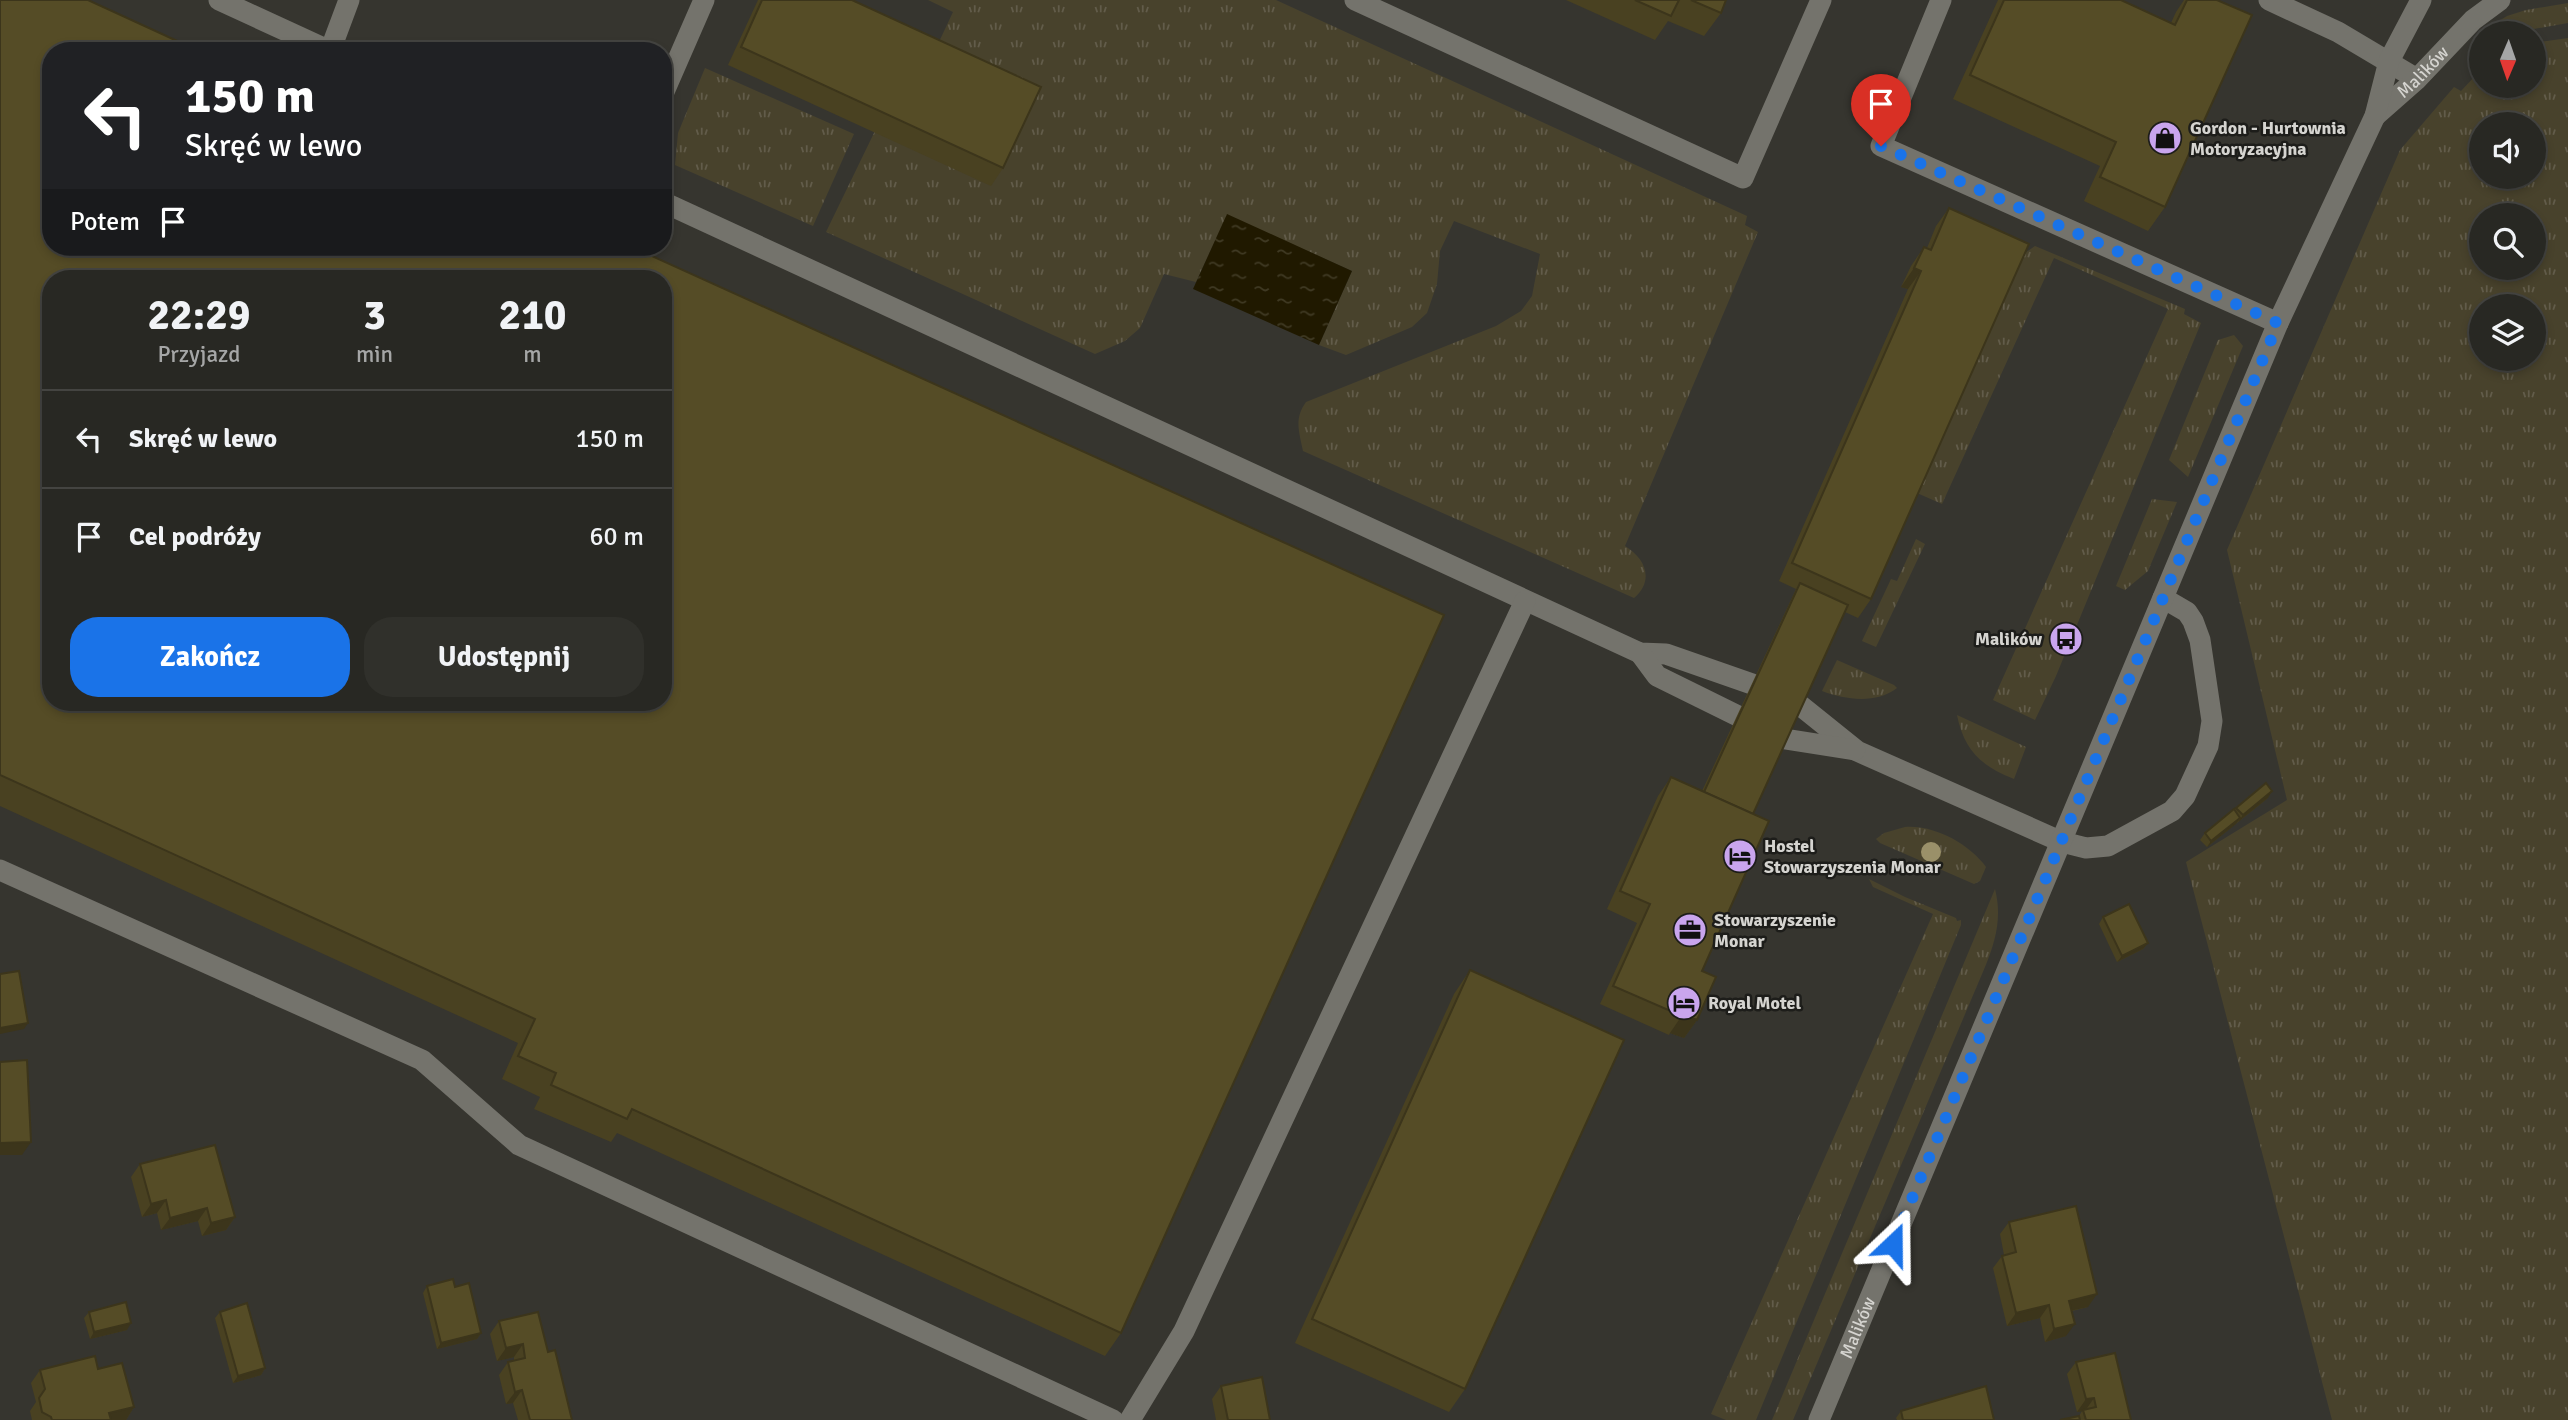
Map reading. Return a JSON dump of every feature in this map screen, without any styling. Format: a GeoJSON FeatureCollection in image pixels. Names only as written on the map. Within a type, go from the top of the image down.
{"type":"FeatureCollection","features":[{"type":"Feature","properties":{"kind":"street"},"geometry":{"type":"LineString","coordinates":[[219,0],[310,42]]}},
{"type":"Feature","properties":{"kind":"street"},"geometry":{"type":"LineString","coordinates":[[333,42],[349,0]]}},
{"type":"Feature","properties":{"kind":"street"},"geometry":{"type":"LineString","coordinates":[[672,73],[704,0]]}},
{"type":"Feature","properties":{"kind":"street"},"geometry":{"type":"LineString","coordinates":[[1355,0],[1742,178],[1822,0]]}},
{"type":"Feature","properties":{"kind":"street"},"geometry":{"type":"LineString","coordinates":[[1941,0],[1881,146],[2278,323]]}},
{"type":"Feature","properties":{"kind":"street"},"geometry":{"type":"LineString","coordinates":[[2269,0],[2338,32],[2417,79]]}},
{"type":"Feature","properties":{"kind":"street","name":"Malików"},"geometry":{"type":"LineString","coordinates":[[1819,1420],[2278,323],[2375,116],[2389,61],[2421,0]]}},
{"type":"Feature","properties":{"kind":"street","name":"Malików"},"geometry":{"type":"LineString","coordinates":[[2375,116],[2417,79],[2473,20],[2500,0]]}},
{"type":"Feature","properties":{"kind":"street"},"geometry":{"type":"LineString","coordinates":[[672,206],[1640,653],[1666,654],[1752,684]]}},
{"type":"Feature","properties":{"kind":"street"},"geometry":{"type":"LineString","coordinates":[[1786,739],[1857,751],[2062,842],[2086,848],[2108,845],[2172,811],[2185,796],[2208,746],[2211,711],[2200,640],[2187,612],[2163,598]]}},
{"type":"Feature","properties":{"kind":"street"},"geometry":{"type":"LineString","coordinates":[[1130,1420],[1184,1331],[1525,601]]}},
{"type":"Feature","properties":{"kind":"street"},"geometry":{"type":"LineString","coordinates":[[1640,653],[1657,676],[1738,716]]}},
{"type":"Feature","properties":{"kind":"street"},"geometry":{"type":"LineString","coordinates":[[1801,706],[1857,751]]}},
{"type":"Feature","properties":{"kind":"street"},"geometry":{"type":"LineString","coordinates":[[0,870],[422,1060],[519,1145],[1113,1420]]}},
{"type":"Feature","properties":{"kind":"green space"},"geometry":{"type":"Polygon","coordinates":[[[928,0],[1276,0],[1747,216],[1745,225],[1758,232],[1625,546],[1638,557],[1645,570],[1646,577],[1640,591],[1634,598],[1303,451],[1299,420],[1306,402],[1496,326],[1521,311],[1532,296],[1540,254],[1454,221],[1440,251],[1437,284],[1427,313],[1412,327],[1346,355],[1319,345],[1352,271],[1227,215],[1196,282],[1164,274],[1140,328],[1125,341],[1095,354],[826,232],[874,133],[938,44],[953,12],[928,0]]]}},
{"type":"Feature","properties":{"kind":"green space"},"geometry":{"type":"Polygon","coordinates":[[[2568,3],[2568,23],[2546,27],[2546,21],[2499,21],[2526,10],[2568,3]]]}},
{"type":"Feature","properties":{"kind":"green space"},"geometry":{"type":"Polygon","coordinates":[[[2568,38],[2568,1420],[2332,1420],[2186,862],[2287,800],[2227,550],[2400,150],[2454,87],[2461,91],[2469,82],[2469,98],[2546,98],[2546,41],[2568,38]]]}},
{"type":"Feature","properties":{"kind":"green space"},"geometry":{"type":"Polygon","coordinates":[[[705,68],[854,134],[813,226],[675,165],[678,133],[705,68]]]}},
{"type":"Feature","properties":{"kind":"green space"},"geometry":{"type":"Polygon","coordinates":[[[2035,246],[2185,309],[2184,314],[2201,323],[2056,676],[2035,720],[1993,700],[2168,309],[2054,258],[1942,504],[1917,493],[2019,257],[2035,246]]]}},
{"type":"Feature","properties":{"kind":"green space"},"geometry":{"type":"Polygon","coordinates":[[[2234,335],[2243,346],[2188,477],[2169,460],[2218,340],[2234,335]]]}},
{"type":"Feature","properties":{"kind":"green space"},"geometry":{"type":"Polygon","coordinates":[[[2152,499],[2177,502],[2148,571],[2125,590],[2116,586],[2152,499]]]}},
{"type":"Feature","properties":{"kind":"green space"},"geometry":{"type":"Polygon","coordinates":[[[1916,539],[1925,544],[1876,647],[1862,641],[1891,579],[1897,581],[1916,539]]]}},
{"type":"Feature","properties":{"kind":"green space"},"geometry":{"type":"Polygon","coordinates":[[[1837,660],[1897,688],[1880,696],[1861,699],[1822,691],[1837,660]]]}},
{"type":"Feature","properties":{"kind":"green space"},"geometry":{"type":"Polygon","coordinates":[[[1957,715],[2026,747],[2014,779],[1992,768],[1976,755],[1964,738],[1957,715]]]}},
{"type":"Feature","properties":{"kind":"green space"},"geometry":{"type":"Polygon","coordinates":[[[1905,827],[1928,829],[1961,844],[1986,867],[1980,881],[1974,884],[1876,839],[1884,833],[1905,827]]]}},
{"type":"Feature","properties":{"kind":"green space"},"geometry":{"type":"Polygon","coordinates":[[[1869,879],[1956,918],[1957,921],[1961,920],[1961,925],[1756,1420],[1726,1420],[1711,1414],[1933,914],[1873,887],[1869,879]]]}},
{"type":"Feature","properties":{"kind":"green space"},"geometry":{"type":"Polygon","coordinates":[[[1995,889],[1997,928],[1985,967],[1793,1420],[1772,1420],[1995,889]]]}},
{"type":"Feature","properties":{"kind":"water"},"geometry":{"type":"Polygon","coordinates":[[[1227,214],[1352,271],[1319,345],[1193,289],[1227,214]]]}},
{"type":"Feature","properties":{"kind":"building"},"geometry":{"type":"Polygon","coordinates":[[[0,0],[88,0],[179,42],[42,42],[42,256],[652,256],[1444,615],[1121,1333],[632,1109],[627,1119],[551,1085],[556,1073],[518,1056],[535,1019],[0,775],[0,0]]]}},
{"type":"Feature","properties":{"kind":"building"},"geometry":{"type":"Polygon","coordinates":[[[762,0],[852,0],[1041,87],[1003,168],[741,47],[762,0]]]}},
{"type":"Feature","properties":{"kind":"building"},"geometry":{"type":"Polygon","coordinates":[[[1635,0],[1679,0],[1671,16],[1635,0]]]}},
{"type":"Feature","properties":{"kind":"building"},"geometry":{"type":"Polygon","coordinates":[[[1691,0],[1726,0],[1721,13],[1691,0]]]}},
{"type":"Feature","properties":{"kind":"building"},"geometry":{"type":"Polygon","coordinates":[[[2004,0],[2121,0],[2175,25],[2187,0],[2217,0],[2252,15],[2165,207],[2100,177],[2116,142],[1970,75],[2004,0]]]}},
{"type":"Feature","properties":{"kind":"building"},"geometry":{"type":"Polygon","coordinates":[[[1949,208],[2029,244],[1871,599],[1792,563],[1921,271],[1914,268],[1924,247],[1931,250],[1949,208]]]}},
{"type":"Feature","properties":{"kind":"building"},"geometry":{"type":"Polygon","coordinates":[[[1800,583],[1848,605],[1753,814],[1704,792],[1800,583]]]}},
{"type":"Feature","properties":{"kind":"building"},"geometry":{"type":"Polygon","coordinates":[[[1671,777],[1769,821],[1702,971],[1716,977],[1697,1020],[1613,986],[1650,904],[1620,891],[1671,777]]]}},
{"type":"Feature","properties":{"kind":"building"},"geometry":{"type":"Polygon","coordinates":[[[2266,783],[2272,791],[2243,815],[2236,808],[2266,783]]]}},
{"type":"Feature","properties":{"kind":"building"},"geometry":{"type":"Polygon","coordinates":[[[2234,809],[2240,818],[2211,841],[2205,833],[2234,809]]]}},
{"type":"Feature","properties":{"kind":"building"},"geometry":{"type":"Polygon","coordinates":[[[2129,904],[2148,943],[2122,956],[2103,917],[2129,904]]]}},
{"type":"Feature","properties":{"kind":"building"},"geometry":{"type":"Polygon","coordinates":[[[1470,970],[1624,1040],[1465,1389],[1312,1319],[1470,970]]]}},
{"type":"Feature","properties":{"kind":"building"},"geometry":{"type":"Polygon","coordinates":[[[19,971],[28,1023],[0,1028],[0,974],[19,971]]]}},
{"type":"Feature","properties":{"kind":"building"},"geometry":{"type":"Polygon","coordinates":[[[27,1060],[31,1142],[0,1143],[0,1062],[27,1060]]]}},
{"type":"Feature","properties":{"kind":"building"},"geometry":{"type":"Polygon","coordinates":[[[215,1145],[235,1217],[211,1223],[207,1208],[170,1218],[166,1200],[151,1204],[140,1164],[215,1145]]]}},
{"type":"Feature","properties":{"kind":"building"},"geometry":{"type":"Polygon","coordinates":[[[2076,1206],[2097,1294],[2069,1301],[2075,1324],[2054,1329],[2049,1305],[2016,1313],[2002,1256],[2016,1252],[2009,1222],[2076,1206]]]}},
{"type":"Feature","properties":{"kind":"building"},"geometry":{"type":"Polygon","coordinates":[[[453,1279],[455,1287],[469,1283],[481,1333],[441,1343],[427,1286],[453,1279]]]}},
{"type":"Feature","properties":{"kind":"building"},"geometry":{"type":"Polygon","coordinates":[[[126,1302],[131,1323],[94,1332],[89,1312],[126,1302]]]}},
{"type":"Feature","properties":{"kind":"building"},"geometry":{"type":"Polygon","coordinates":[[[247,1303],[265,1368],[238,1376],[220,1312],[247,1303]]]}},
{"type":"Feature","properties":{"kind":"building"},"geometry":{"type":"Polygon","coordinates":[[[538,1312],[548,1352],[555,1350],[572,1420],[530,1420],[522,1390],[515,1392],[508,1362],[525,1358],[523,1344],[506,1348],[499,1321],[538,1312]]]}},
{"type":"Feature","properties":{"kind":"building"},"geometry":{"type":"Polygon","coordinates":[[[2115,1353],[2131,1420],[2086,1420],[2083,1410],[2096,1407],[2094,1398],[2086,1399],[2076,1362],[2115,1353]]]}},
{"type":"Feature","properties":{"kind":"building"},"geometry":{"type":"Polygon","coordinates":[[[95,1356],[98,1369],[122,1363],[134,1407],[109,1413],[111,1420],[52,1420],[42,1412],[39,1398],[45,1389],[40,1370],[95,1356]]]}},
{"type":"Feature","properties":{"kind":"building"},"geometry":{"type":"Polygon","coordinates":[[[1262,1377],[1270,1420],[1228,1420],[1221,1386],[1262,1377]]]}},
{"type":"Feature","properties":{"kind":"building"},"geometry":{"type":"Polygon","coordinates":[[[1986,1386],[1994,1420],[1903,1420],[1901,1411],[1986,1386]]]}},
{"type":"Feature","properties":{"kind":"building"},"geometry":{"type":"Polygon","coordinates":[[[2079,1416],[2080,1420],[2060,1420],[2079,1416]]]}},
{"type":"Feature","properties":{"kind":"place","name":"Gordon - Hurtownia Motoryzacyjna"},"geometry":{"type":"Point","coordinates":[2165,138]}},
{"type":"Feature","properties":{"kind":"place","name":"Malików"},"geometry":{"type":"Point","coordinates":[2066,639]}},
{"type":"Feature","properties":{"kind":"place","name":"Hostel Stowarzyszenia Monar"},"geometry":{"type":"Point","coordinates":[1740,856]}},
{"type":"Feature","properties":{"kind":"place","name":"Stowarzyszenie Monar"},"geometry":{"type":"Point","coordinates":[1690,930]}},
{"type":"Feature","properties":{"kind":"place","name":"Royal Motel"},"geometry":{"type":"Point","coordinates":[1684,1003]}},
{"type":"Feature","properties":{"kind":"route"},"geometry":{"type":"LineString","coordinates":[[1881,146],[2278,323],[1893,1244]]}}]}
